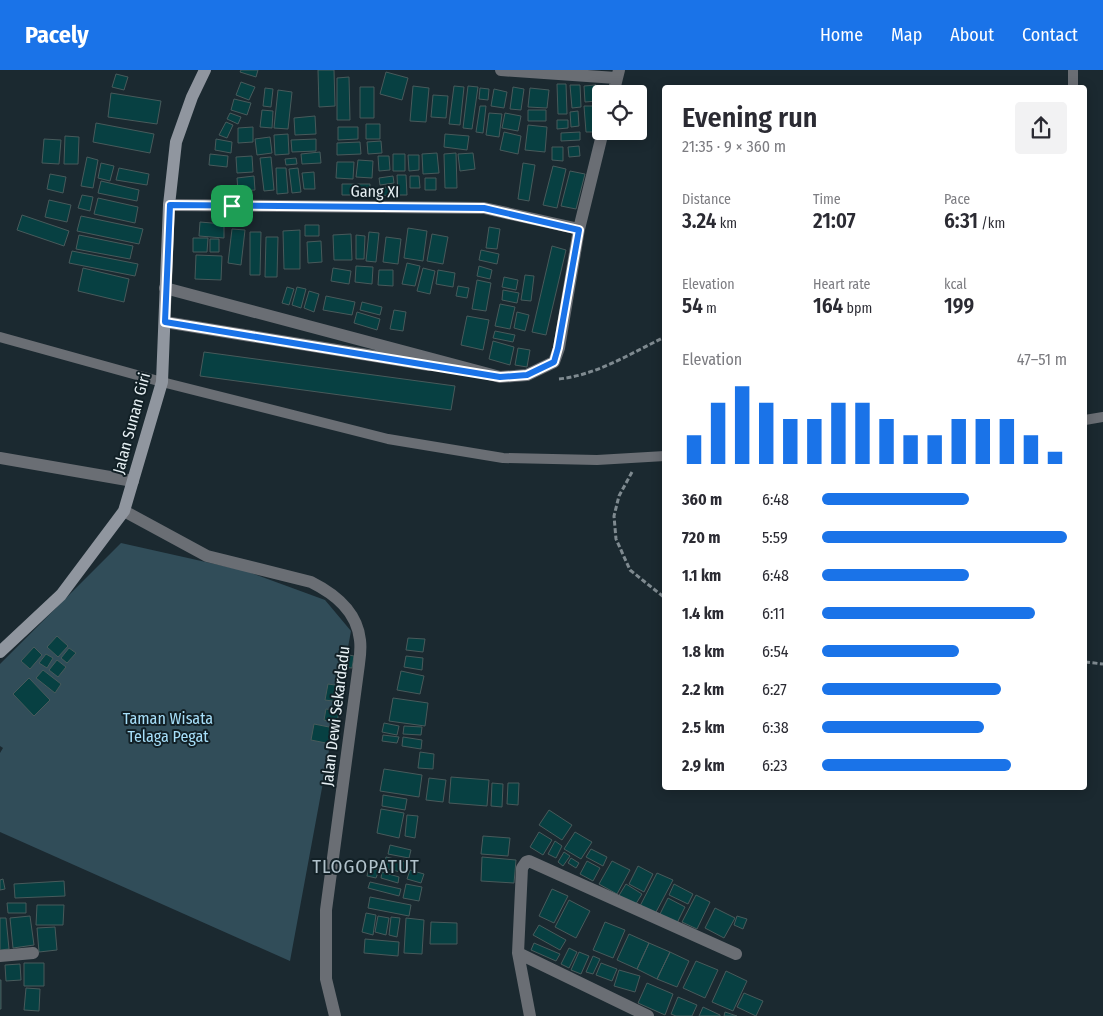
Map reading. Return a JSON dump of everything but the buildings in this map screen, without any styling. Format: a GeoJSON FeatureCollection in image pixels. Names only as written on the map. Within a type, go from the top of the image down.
{"type":"FeatureCollection","features":[{"type":"Feature","properties":{"kind":"main road","name":"Jalan Sunan Giri"},"geometry":{"type":"LineString","coordinates":[[0,652],[60,595],[124,511],[162,382],[165,288],[176,142],[192,97],[206,70]]}},
{"type":"Feature","properties":{"kind":"street"},"geometry":{"type":"LineString","coordinates":[[501,70],[617,74]]}},
{"type":"Feature","properties":{"kind":"street"},"geometry":{"type":"LineString","coordinates":[[165,322],[500,377],[527,375],[554,362],[579,230],[601,140]]}},
{"type":"Feature","properties":{"kind":"street","name":"Gang XI"},"geometry":{"type":"LineString","coordinates":[[170,205],[484,208],[579,230]]}},
{"type":"Feature","properties":{"kind":"street"},"geometry":{"type":"LineString","coordinates":[[165,288],[500,377]]}},
{"type":"Feature","properties":{"kind":"street"},"geometry":{"type":"LineString","coordinates":[[0,458],[133,481]]}},
{"type":"Feature","properties":{"kind":"street","name":"Jalan Dewi Sekardadu"},"geometry":{"type":"LineString","coordinates":[[124,511],[207,556],[311,582],[345,604],[354,621],[360,640],[359,664],[326,910],[326,979],[335,1016]]}},
{"type":"Feature","properties":{"kind":"street"},"geometry":{"type":"LineString","coordinates":[[530,1016],[518,953],[522,868],[524,863],[529,861],[736,954]]}},
{"type":"Feature","properties":{"kind":"street"},"geometry":{"type":"LineString","coordinates":[[0,956],[33,953]]}},
{"type":"Feature","properties":{"kind":"street"},"geometry":{"type":"LineString","coordinates":[[518,953],[648,1016]]}},
{"type":"Feature","properties":{"kind":"lane"},"geometry":{"type":"LineString","coordinates":[[1073,70],[1073,85]]}},
{"type":"Feature","properties":{"kind":"lane"},"geometry":{"type":"LineString","coordinates":[[0,337],[162,382],[388,439],[502,458],[597,460],[662,456]]}},
{"type":"Feature","properties":{"kind":"lane"},"geometry":{"type":"LineString","coordinates":[[1087,420],[1103,416]]}},
{"type":"Feature","properties":{"kind":"path"},"geometry":{"type":"LineString","coordinates":[[558,379],[582,374],[608,365],[662,338]]}},
{"type":"Feature","properties":{"kind":"path"},"geometry":{"type":"LineString","coordinates":[[639,458],[618,496],[614,516],[616,539],[630,570],[662,596]]}},
{"type":"Feature","properties":{"kind":"path"},"geometry":{"type":"LineString","coordinates":[[1087,662],[1103,664]]}},
{"type":"Feature","properties":{"kind":"green space","name":"Taman Wisata Telaga Pegat"},"geometry":{"type":"Polygon","coordinates":[[[121,543],[246,571],[325,600],[351,631],[290,961],[0,832],[0,753],[3,748],[0,746],[0,664],[121,543]]]}},
{"type":"Feature","properties":{"kind":"district","name":"TLOGOPATUT"},"geometry":{"type":"Point","coordinates":[366,866]}},
{"type":"Feature","properties":{"kind":"route"},"geometry":{"type":"LineString","coordinates":[[170,205],[232,206],[484,208],[579,230],[554,362],[527,375],[500,377],[165,322],[170,205]]}}]}
